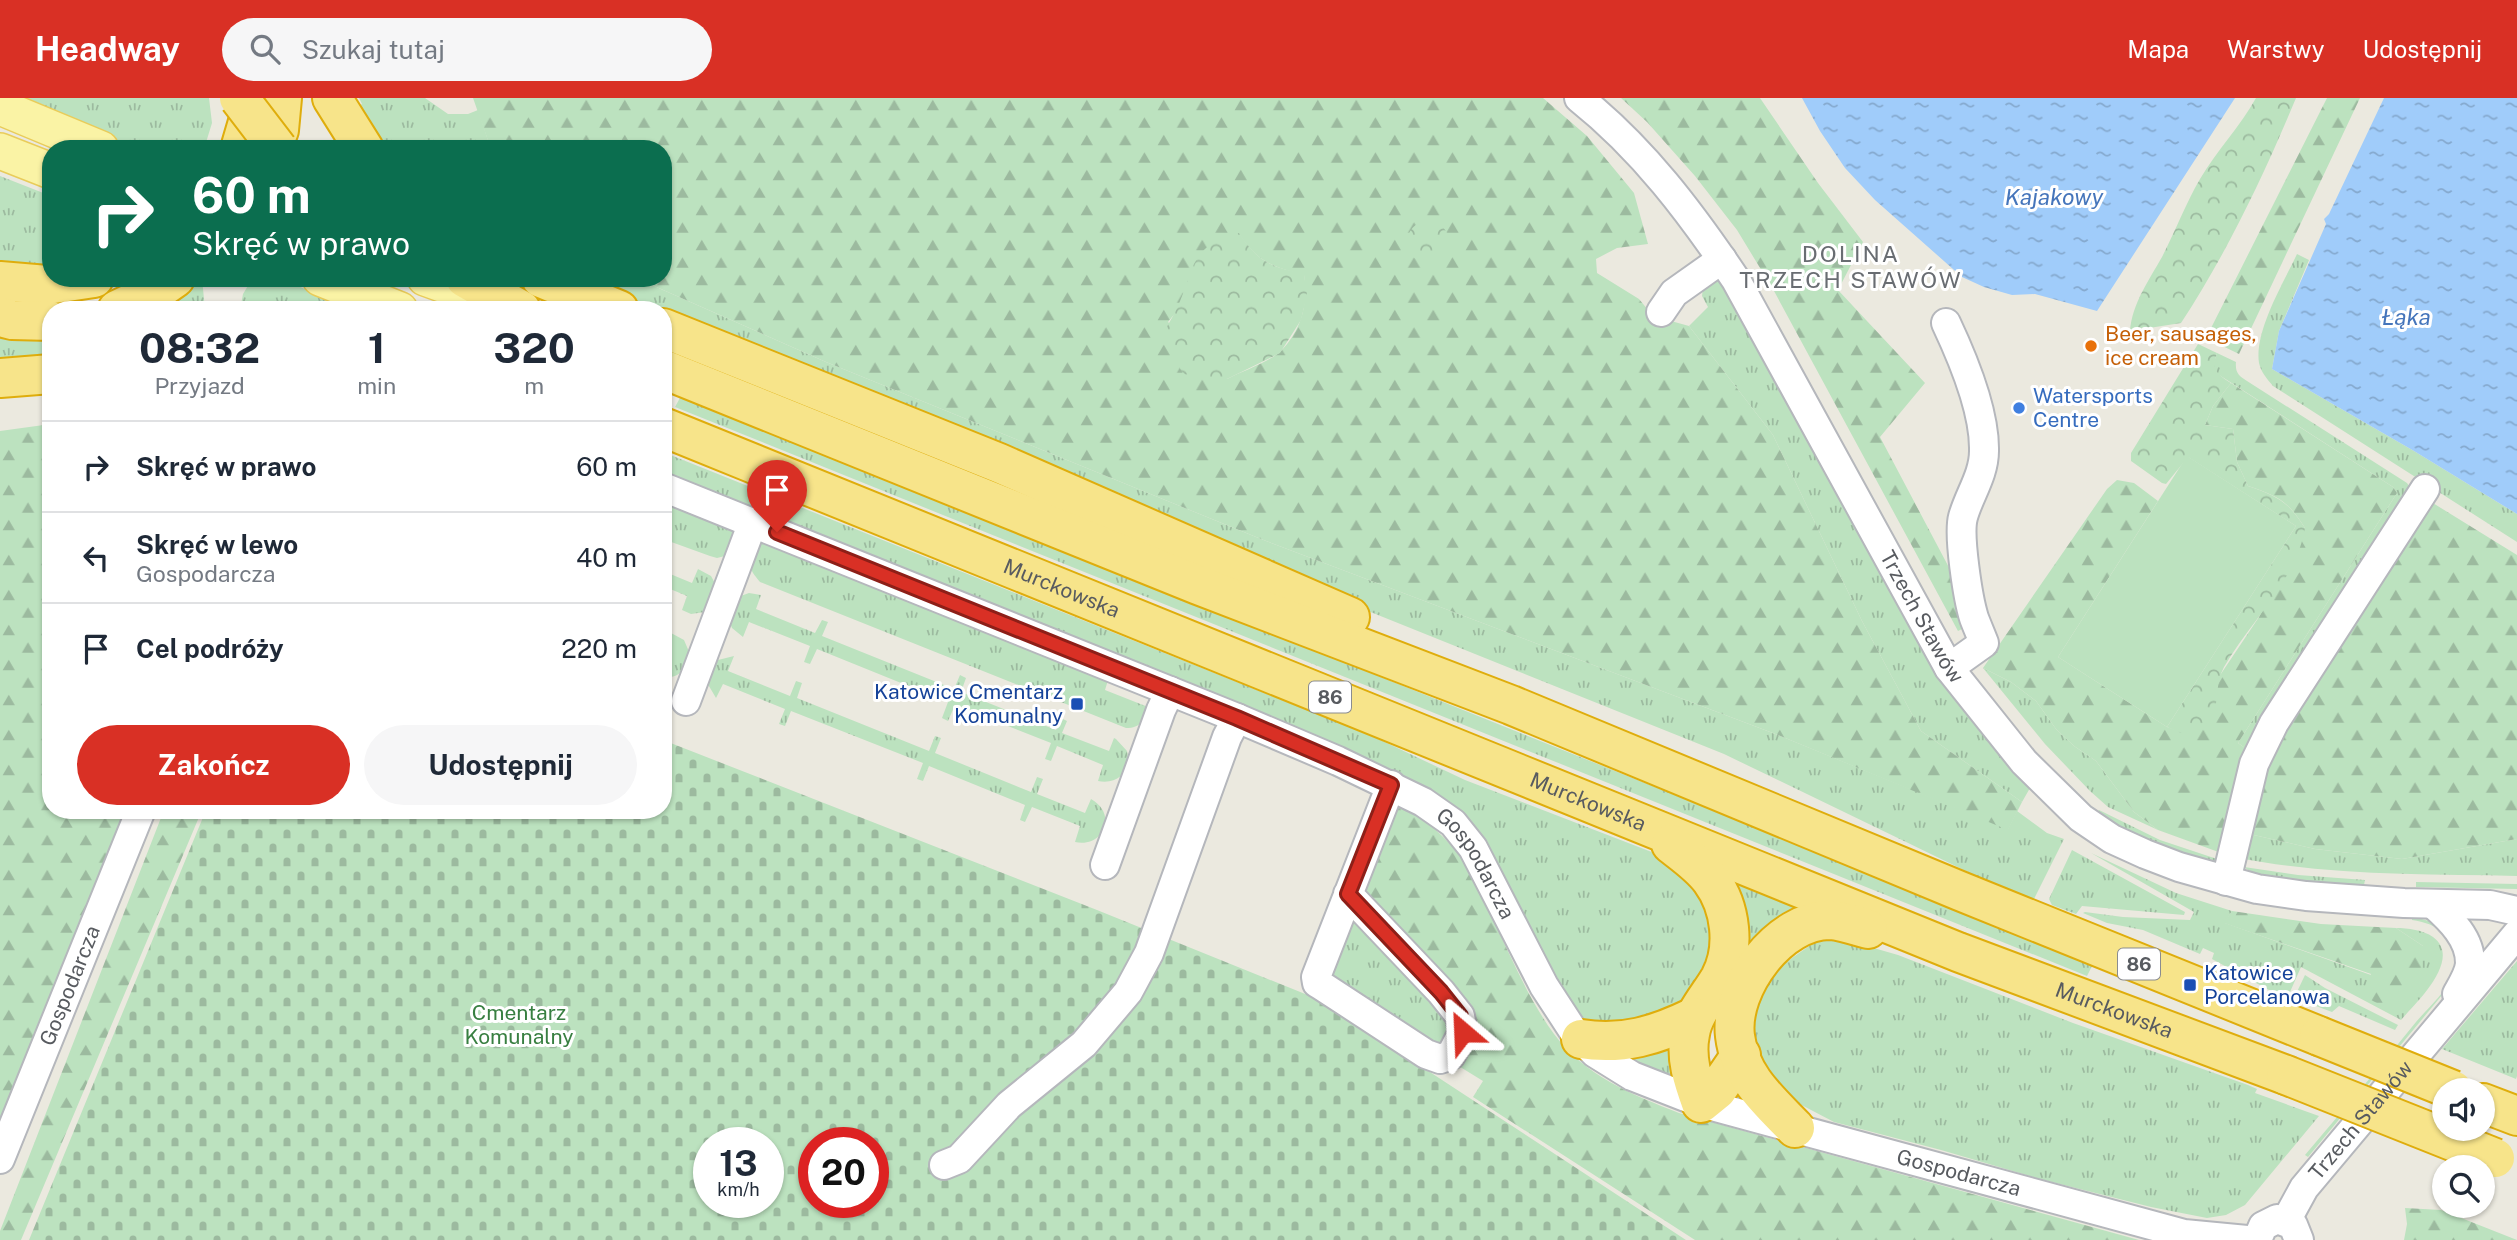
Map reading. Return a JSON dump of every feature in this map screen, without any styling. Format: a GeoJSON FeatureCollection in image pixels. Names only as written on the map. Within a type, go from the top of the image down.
{"type":"FeatureCollection","features":[{"type":"Feature","properties":{"kind":"highway"},"geometry":{"type":"LineString","coordinates":[[239,98],[271,140]]}},
{"type":"Feature","properties":{"kind":"highway"},"geometry":{"type":"LineString","coordinates":[[243,140],[255,98]]}},
{"type":"Feature","properties":{"kind":"highway"},"geometry":{"type":"LineString","coordinates":[[275,140],[282,98]]}},
{"type":"Feature","properties":{"kind":"highway"},"geometry":{"type":"LineString","coordinates":[[332,98],[358,140]]}},
{"type":"Feature","properties":{"kind":"highway"},"geometry":{"type":"LineString","coordinates":[[0,281],[42,285]]}},
{"type":"Feature","properties":{"kind":"highway"},"geometry":{"type":"LineString","coordinates":[[136,301],[162,287]]}},
{"type":"Feature","properties":{"kind":"highway"},"geometry":{"type":"LineString","coordinates":[[481,287],[505,301]]}},
{"type":"Feature","properties":{"kind":"highway"},"geometry":{"type":"LineString","coordinates":[[563,287],[597,301]]}},
{"type":"Feature","properties":{"kind":"highway"},"geometry":{"type":"LineString","coordinates":[[0,317],[42,321]]}},
{"type":"Feature","properties":{"kind":"highway"},"geometry":{"type":"LineString","coordinates":[[672,332],[988,459],[1424,648],[1511,705]]}},
{"type":"Feature","properties":{"kind":"highway","name":"86"},"geometry":{"type":"LineString","coordinates":[[672,373],[1198,585],[1511,705],[1959,891],[2432,1082]]}},
{"type":"Feature","properties":{"kind":"highway"},"geometry":{"type":"LineString","coordinates":[[0,377],[42,375]]}},
{"type":"Feature","properties":{"kind":"highway","name":"Murckowska"},"geometry":{"type":"LineString","coordinates":[[672,431],[1958,952],[2286,1075],[2506,1162]]}},
{"type":"Feature","properties":{"kind":"highway"},"geometry":{"type":"LineString","coordinates":[[1628,817],[1668,841],[1690,859],[1711,880],[1724,904],[1730,930],[1728,954],[1723,971],[1694,1017],[1688,1051],[1692,1078],[1701,1103],[1717,1090],[1741,1055]]}},
{"type":"Feature","properties":{"kind":"highway"},"geometry":{"type":"LineString","coordinates":[[1795,1128],[1762,1096],[1750,1077],[1735,1038],[1735,1015],[1741,992],[1752,971],[1770,950],[1805,926],[1831,920],[1958,952]]}},
{"type":"Feature","properties":{"kind":"highway"},"geometry":{"type":"LineString","coordinates":[[1581,1039],[1609,1042],[1649,1036],[1694,1017]]}},
{"type":"Feature","properties":{"kind":"highway"},"geometry":{"type":"LineString","coordinates":[[2495,1108],[2517,1116]]}},
{"type":"Feature","properties":{"kind":"main road"},"geometry":{"type":"LineString","coordinates":[[0,107],[79,140]]}},
{"type":"Feature","properties":{"kind":"main road"},"geometry":{"type":"LineString","coordinates":[[0,151],[42,167]]}},
{"type":"Feature","properties":{"kind":"main road"},"geometry":{"type":"LineString","coordinates":[[342,287],[378,301]]}},
{"type":"Feature","properties":{"kind":"main road"},"geometry":{"type":"LineString","coordinates":[[450,287],[488,301]]}},
{"type":"Feature","properties":{"kind":"street","name":"Trzech Stawów"},"geometry":{"type":"LineString","coordinates":[[1579,98],[1631,145],[1664,180],[1703,230],[1743,291],[1949,668],[2024,762],[2081,818],[2112,839],[2145,854],[2179,867],[2257,889],[2306,896],[2490,905],[2517,911]]}},
{"type":"Feature","properties":{"kind":"street"},"geometry":{"type":"LineString","coordinates":[[1661,312],[1674,293],[1722,259]]}},
{"type":"Feature","properties":{"kind":"street"},"geometry":{"type":"LineString","coordinates":[[1946,323],[1964,361],[1974,395],[1984,450],[1981,472],[1962,519],[1973,617],[1984,643],[1949,668]]}},
{"type":"Feature","properties":{"kind":"street"},"geometry":{"type":"LineString","coordinates":[[2226,881],[2254,764],[2274,723],[2425,489]]}},
{"type":"Feature","properties":{"kind":"street","name":"Gospodarcza"},"geometry":{"type":"LineString","coordinates":[[672,490],[1237,718],[1391,785],[1438,811],[1466,836],[1544,986],[1563,1017],[1581,1039],[1607,1062],[1632,1076],[1701,1103],[2185,1234],[2247,1240]]}},
{"type":"Feature","properties":{"kind":"street"},"geometry":{"type":"LineString","coordinates":[[686,701],[753,522]]}},
{"type":"Feature","properties":{"kind":"street"},"geometry":{"type":"LineString","coordinates":[[1105,865],[1170,691]]}},
{"type":"Feature","properties":{"kind":"street"},"geometry":{"type":"LineString","coordinates":[[944,1166],[959,1159],[1009,1105],[1084,1044],[1128,992],[1149,953],[1227,737],[1237,718]]}},
{"type":"Feature","properties":{"kind":"street"},"geometry":{"type":"LineString","coordinates":[[1348,894],[1460,1016],[1463,1032],[1451,1055],[1440,1059],[1426,1054],[1317,983],[1315,977],[1391,785]]}},
{"type":"Feature","properties":{"kind":"street","name":"Gospodarcza"},"geometry":{"type":"LineString","coordinates":[[0,1159],[137,819]]}},
{"type":"Feature","properties":{"kind":"street","name":"Trzech Stawów"},"geometry":{"type":"LineString","coordinates":[[2433,904],[2464,939],[2470,963],[2466,977],[2442,1024]]}},
{"type":"Feature","properties":{"kind":"street","name":"Trzech Stawów"},"geometry":{"type":"LineString","coordinates":[[2292,1230],[2304,1188],[2517,934]]}},
{"type":"Feature","properties":{"kind":"street"},"geometry":{"type":"LineString","coordinates":[[2257,1240],[2258,1233],[2269,1221],[2292,1230]]}},
{"type":"Feature","properties":{"kind":"green space"},"geometry":{"type":"Polygon","coordinates":[[[12,98],[209,98],[212,123],[207,140],[116,140],[12,98]]]}},
{"type":"Feature","properties":{"kind":"green space"},"geometry":{"type":"Polygon","coordinates":[[[359,98],[425,98],[448,114],[468,114],[478,110],[488,140],[376,140],[354,109],[362,104],[359,98]]]}},
{"type":"Feature","properties":{"kind":"green space"},"geometry":{"type":"Polygon","coordinates":[[[473,98],[1543,98],[1587,136],[1634,193],[1648,244],[1617,248],[1596,259],[1597,273],[1639,299],[1653,316],[1689,326],[1773,435],[1862,621],[1921,731],[2022,802],[2008,830],[1778,735],[1261,539],[826,362],[656,287],[672,287],[672,140],[488,140],[473,98]],[[1239,234],[1168,322],[1227,379],[1281,351],[1294,334],[1302,316],[1304,275],[1267,262],[1253,251],[1239,234]]]}},
{"type":"Feature","properties":{"kind":"green space"},"geometry":{"type":"Polygon","coordinates":[[[1621,98],[1760,98],[1818,183],[1863,242],[1838,290],[1925,383],[1880,437],[1954,577],[1964,628],[1958,631],[1774,291],[1737,230],[1695,176],[1647,122],[1621,98]]]}},
{"type":"Feature","properties":{"kind":"green space"},"geometry":{"type":"Polygon","coordinates":[[[2256,98],[2296,98],[2258,185],[2229,241],[2181,323],[2130,331],[2138,302],[2195,188],[2256,98]]]}},
{"type":"Feature","properties":{"kind":"green space"},"geometry":{"type":"Polygon","coordinates":[[[2327,98],[2360,98],[2239,354],[2206,338],[2327,98]]]}},
{"type":"Feature","properties":{"kind":"green space"},"geometry":{"type":"Polygon","coordinates":[[[0,176],[42,192],[42,264],[0,260],[0,176]]]}},
{"type":"Feature","properties":{"kind":"green space"},"geometry":{"type":"Polygon","coordinates":[[[1428,221],[1443,227],[1449,242],[1443,257],[1428,263],[1413,257],[1407,242],[1413,227],[1428,221]]]}},
{"type":"Feature","properties":{"kind":"green space"},"geometry":{"type":"Polygon","coordinates":[[[1239,233],[1266,262],[1304,274],[1307,295],[1301,320],[1280,353],[1227,379],[1183,374],[1163,336],[1196,260],[1211,245],[1239,233]]]}},
{"type":"Feature","properties":{"kind":"green space"},"geometry":{"type":"Polygon","coordinates":[[[2297,254],[2309,260],[2279,331],[2272,369],[2517,514],[2517,542],[2273,386],[2266,378],[2259,363],[2261,336],[2271,307],[2297,254]]]}},
{"type":"Feature","properties":{"kind":"green space"},"geometry":{"type":"Polygon","coordinates":[[[1718,277],[1924,654],[1977,727],[2030,788],[2022,802],[1921,731],[1862,621],[1773,435],[1689,326],[1708,307],[1702,296],[1703,288],[1718,277]]]}},
{"type":"Feature","properties":{"kind":"green space"},"geometry":{"type":"Polygon","coordinates":[[[182,287],[203,287],[204,301],[160,301],[182,287]]]}},
{"type":"Feature","properties":{"kind":"green space"},"geometry":{"type":"Polygon","coordinates":[[[247,287],[300,287],[335,301],[242,301],[247,287]]]}},
{"type":"Feature","properties":{"kind":"green space"},"geometry":{"type":"Polygon","coordinates":[[[594,287],[656,287],[826,362],[1261,539],[1778,735],[2008,829],[2017,811],[2047,833],[2064,839],[2032,903],[1724,754],[1271,572],[672,314],[672,301],[628,301],[594,287]]]}},
{"type":"Feature","properties":{"kind":"green space"},"geometry":{"type":"Polygon","coordinates":[[[0,329],[42,331],[42,362],[0,364],[0,329]]]}},
{"type":"Feature","properties":{"kind":"green space"},"geometry":{"type":"Polygon","coordinates":[[[2198,344],[2217,353],[2216,371],[2231,383],[2213,406],[2205,425],[2233,429],[2237,462],[2248,486],[2281,501],[2293,511],[2305,528],[2300,547],[2282,583],[2234,650],[2221,673],[2214,720],[2181,733],[2167,727],[2296,526],[2188,457],[2166,484],[2131,461],[2131,453],[2198,344]]]}},
{"type":"Feature","properties":{"kind":"green space"},"geometry":{"type":"Polygon","coordinates":[[[2217,353],[2236,362],[2237,372],[2244,379],[2407,483],[2411,489],[2252,753],[2238,743],[2397,493],[2393,487],[2216,373],[2213,365],[2217,353]]]}},
{"type":"Feature","properties":{"kind":"green space"},"geometry":{"type":"Polygon","coordinates":[[[2231,383],[2393,487],[2397,493],[2238,743],[2252,753],[2224,854],[2158,830],[2134,812],[2096,761],[2056,729],[2036,701],[2011,682],[1983,668],[2107,489],[2117,480],[2134,483],[2158,501],[2058,657],[2167,727],[2182,732],[2259,617],[2305,528],[2293,511],[2281,501],[2248,486],[2237,462],[2233,429],[2205,425],[2213,406],[2231,383]]]}},
{"type":"Feature","properties":{"kind":"green space"},"geometry":{"type":"Polygon","coordinates":[[[681,396],[2093,964],[2087,976],[675,407],[681,396]]]}},
{"type":"Feature","properties":{"kind":"green space"},"geometry":{"type":"Polygon","coordinates":[[[42,425],[42,819],[124,819],[0,1121],[0,431],[42,425]]]}},
{"type":"Feature","properties":{"kind":"green space"},"geometry":{"type":"Polygon","coordinates":[[[672,456],[1372,736],[1465,780],[1675,861],[1702,889],[1719,952],[1676,1015],[1594,1027],[1575,1013],[1564,998],[1472,825],[672,480],[672,456]]]}},
{"type":"Feature","properties":{"kind":"green space"},"geometry":{"type":"Polygon","coordinates":[[[2187,456],[2296,526],[2167,727],[2058,657],[2187,456]]]}},
{"type":"Feature","properties":{"kind":"green space"},"geometry":{"type":"Polygon","coordinates":[[[672,500],[734,530],[736,535],[729,555],[717,558],[672,542],[672,500]]]}},
{"type":"Feature","properties":{"kind":"green space"},"geometry":{"type":"Polygon","coordinates":[[[2428,500],[2517,555],[2517,839],[2402,859],[2315,849],[2245,833],[2257,773],[2428,500]]]}},
{"type":"Feature","properties":{"kind":"green space"},"geometry":{"type":"Polygon","coordinates":[[[763,540],[1109,677],[1105,690],[1148,707],[1145,716],[1139,725],[1126,728],[760,582],[752,571],[751,560],[763,540]]]}},
{"type":"Feature","properties":{"kind":"green space"},"geometry":{"type":"Polygon","coordinates":[[[698,569],[711,576],[716,585],[705,612],[691,614],[682,610],[687,596],[672,590],[672,575],[692,583],[698,569]]]}},
{"type":"Feature","properties":{"kind":"green space"},"geometry":{"type":"Polygon","coordinates":[[[749,593],[761,595],[756,609],[815,633],[822,620],[828,622],[822,636],[954,689],[960,675],[966,678],[961,692],[1056,730],[1061,718],[1067,721],[1062,733],[1109,751],[1114,738],[1127,751],[1125,770],[1117,779],[1098,781],[1103,765],[1057,746],[1051,761],[1045,759],[1051,743],[955,705],[948,721],[942,718],[948,702],[817,649],[810,664],[804,662],[810,646],[749,622],[743,637],[732,628],[729,621],[738,597],[749,593]]]}},
{"type":"Feature","properties":{"kind":"green space"},"geometry":{"type":"Polygon","coordinates":[[[672,634],[684,640],[690,654],[684,668],[674,676],[672,634]]]}},
{"type":"Feature","properties":{"kind":"green space"},"geometry":{"type":"Polygon","coordinates":[[[734,656],[728,671],[790,696],[796,681],[802,683],[797,698],[929,751],[935,736],[941,738],[935,753],[1031,792],[1037,777],[1043,779],[1037,794],[1085,813],[1091,799],[1104,813],[1104,828],[1094,840],[1075,842],[1080,826],[1032,807],[1025,822],[1020,820],[1025,805],[929,766],[923,781],[917,779],[923,763],[791,711],[785,726],[779,724],[785,709],[723,684],[716,698],[706,681],[714,661],[734,656]]]}},
{"type":"Feature","properties":{"kind":"green space"},"geometry":{"type":"Polygon","coordinates":[[[1983,668],[2011,682],[2036,701],[2056,729],[2096,761],[2134,812],[2158,830],[2108,807],[2090,791],[2045,744],[1983,668]]]}},
{"type":"Feature","properties":{"kind":"green space","name":"Cmentarz Komunalny"},"geometry":{"type":"Polygon","coordinates":[[[672,744],[1320,1000],[1686,1240],[29,1240],[202,819],[672,819],[672,744]]]}},
{"type":"Feature","properties":{"kind":"green space"},"geometry":{"type":"Polygon","coordinates":[[[1396,806],[1425,821],[1444,837],[1459,855],[1472,874],[1544,1020],[1566,1049],[1595,1073],[1644,1099],[1679,1113],[2139,1240],[1695,1240],[1473,1097],[1483,1081],[1457,1065],[1471,1033],[1363,894],[1396,806]]]}},
{"type":"Feature","properties":{"kind":"green space"},"geometry":{"type":"Polygon","coordinates":[[[2099,810],[2160,840],[2220,860],[2217,865],[2155,843],[2096,814],[2099,810]]]}},
{"type":"Feature","properties":{"kind":"green space"},"geometry":{"type":"Polygon","coordinates":[[[160,819],[198,819],[21,1240],[0,1240],[0,1231],[160,819]]]}},
{"type":"Feature","properties":{"kind":"green space"},"geometry":{"type":"Polygon","coordinates":[[[2245,833],[2315,849],[2402,859],[2517,839],[2517,876],[2377,873],[2273,864],[2239,858],[2245,833]]]}},
{"type":"Feature","properties":{"kind":"green space"},"geometry":{"type":"Polygon","coordinates":[[[2072,850],[2185,912],[2184,915],[2082,906],[2076,914],[2052,905],[2049,899],[2072,850]]]}},
{"type":"Feature","properties":{"kind":"green space"},"geometry":{"type":"Polygon","coordinates":[[[2091,853],[2176,893],[2232,911],[2225,923],[2371,975],[2423,946],[2396,928],[2420,931],[2433,937],[2441,946],[2443,957],[2440,968],[2426,992],[2401,1020],[2301,967],[2290,992],[2269,990],[2212,959],[2214,953],[2203,948],[2200,954],[2143,930],[2107,923],[2083,913],[2190,920],[2194,912],[2091,853]]]}},
{"type":"Feature","properties":{"kind":"green space"},"geometry":{"type":"Polygon","coordinates":[[[2244,867],[2298,875],[2365,880],[2364,885],[2301,881],[2266,876],[2244,867]]]}},
{"type":"Feature","properties":{"kind":"green space"},"geometry":{"type":"Polygon","coordinates":[[[1730,880],[1807,912],[1739,967],[1730,880]]]}},
{"type":"Feature","properties":{"kind":"green space"},"geometry":{"type":"Polygon","coordinates":[[[2416,882],[2517,884],[2517,889],[2416,887],[2416,882]]]}},
{"type":"Feature","properties":{"kind":"green space"},"geometry":{"type":"Polygon","coordinates":[[[2232,911],[2321,924],[2396,928],[2423,946],[2421,979],[2387,1008],[2361,995],[2371,974],[2224,923],[2232,911]]]}},
{"type":"Feature","properties":{"kind":"green space"},"geometry":{"type":"Polygon","coordinates":[[[1353,914],[1454,1019],[1443,1049],[1327,983],[1353,914]]]}},
{"type":"Feature","properties":{"kind":"green space"},"geometry":{"type":"Polygon","coordinates":[[[2412,918],[2434,923],[2451,936],[2460,954],[2457,977],[2308,1157],[2305,1155],[2441,994],[2453,975],[2455,953],[2448,937],[2433,926],[2412,918]]]}},
{"type":"Feature","properties":{"kind":"green space"},"geometry":{"type":"Polygon","coordinates":[[[1846,940],[1898,955],[2073,1023],[2248,1085],[2257,1089],[2255,1093],[2319,1116],[2245,1205],[2226,1215],[2207,1218],[2040,1179],[1834,1122],[1790,1099],[1771,1083],[1752,1037],[1758,996],[1779,967],[1815,942],[1846,940]]]}},
{"type":"Feature","properties":{"kind":"green space"},"geometry":{"type":"Polygon","coordinates":[[[2517,961],[2517,1076],[2516,1079],[2442,1049],[2517,961]]]}},
{"type":"Feature","properties":{"kind":"green space"},"geometry":{"type":"Polygon","coordinates":[[[2305,975],[2398,1025],[2395,1030],[2339,1006],[2332,1012],[2297,999],[2295,996],[2305,975]]]}},
{"type":"Feature","properties":{"kind":"green space"},"geometry":{"type":"Polygon","coordinates":[[[1678,1034],[1682,1083],[1660,1076],[1627,1057],[1678,1034]]]}},
{"type":"Feature","properties":{"kind":"green space"},"geometry":{"type":"Polygon","coordinates":[[[2405,1208],[2432,1210],[2432,1218],[2461,1218],[2517,1240],[2404,1240],[2407,1224],[2405,1208]]]}},
{"type":"Feature","properties":{"kind":"water","name":"Kajakowy"},"geometry":{"type":"Polygon","coordinates":[[[1802,98],[2235,98],[2097,311],[2035,294],[2012,295],[1962,277],[1875,200],[1845,168],[1802,98]]]}},
{"type":"Feature","properties":{"kind":"water","name":"Łąka"},"geometry":{"type":"Polygon","coordinates":[[[2384,98],[2517,98],[2517,514],[2272,369],[2279,331],[2326,224],[2324,219],[2329,214],[2384,98]]]}},
{"type":"Feature","properties":{"kind":"place","name":"Beer, sausages, ice cream"},"geometry":{"type":"Point","coordinates":[2091,346]}},
{"type":"Feature","properties":{"kind":"place","name":"Watersports Centre"},"geometry":{"type":"Point","coordinates":[2019,408]}},
{"type":"Feature","properties":{"kind":"place","name":"Katowice Cmentarz Komunalny"},"geometry":{"type":"Point","coordinates":[1077,704]}},
{"type":"Feature","properties":{"kind":"place","name":"Katowice Porcelanowa"},"geometry":{"type":"Point","coordinates":[2190,985]}},
{"type":"Feature","properties":{"kind":"district","name":"DOLINA TRZECH STAWÓW"},"geometry":{"type":"Point","coordinates":[1851,267]}},
{"type":"Feature","properties":{"kind":"route"},"geometry":{"type":"LineString","coordinates":[[777,532],[1237,718],[1391,785],[1348,894],[1441,992],[1460,1016],[1463,1032]]}}]}
